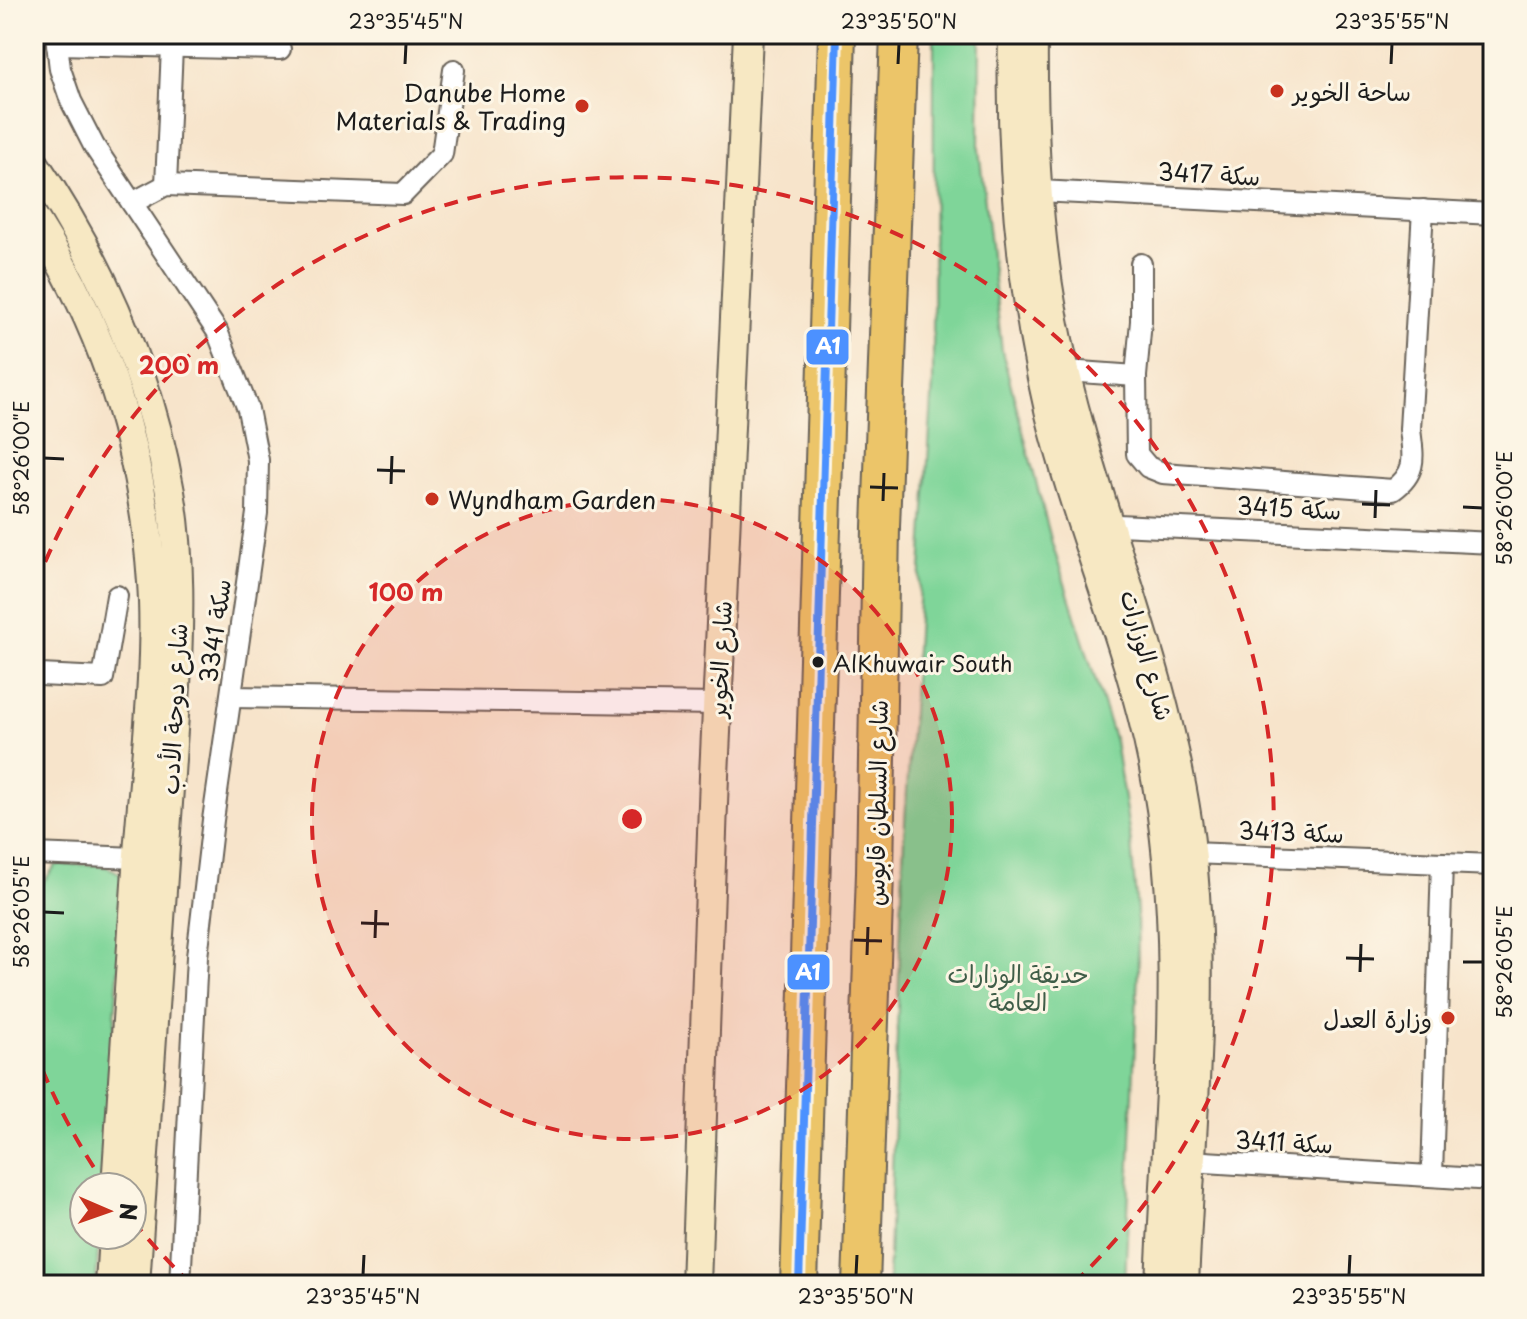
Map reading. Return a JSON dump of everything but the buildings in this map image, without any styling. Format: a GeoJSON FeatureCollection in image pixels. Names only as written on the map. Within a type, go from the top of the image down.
{"type":"FeatureCollection","features":[{"type":"Feature","properties":{"kind":"highway"},"geometry":{"type":"LineString","coordinates":[[799,1285],[837,34]]}},
{"type":"Feature","properties":{"kind":"highway","name":"شارع السلطان قابوس"},"geometry":{"type":"LineString","coordinates":[[861,1285],[875,873],[882,513],[899,34]]}},
{"type":"Feature","properties":{"kind":"street","name":"شارع الخوير"},"geometry":{"type":"LineString","coordinates":[[696,1285],[717,704],[748,34]]}},
{"type":"Feature","properties":{"kind":"street","name":"شارع الوزارات"},"geometry":{"type":"LineString","coordinates":[[1013,34],[1012,85],[1019,242],[1054,370],[1094,478],[1096,524],[1117,624],[1153,762],[1164,831],[1170,912],[1170,1052],[1160,1285]]}},
{"type":"Feature","properties":{"kind":"street","name":"شارع الوزارات"},"geometry":{"type":"LineString","coordinates":[[1033,34],[1035,145],[1054,321],[1054,370]]}},
{"type":"Feature","properties":{"kind":"street"},"geometry":{"type":"LineString","coordinates":[[57,39],[172,47],[280,49]]}},
{"type":"Feature","properties":{"kind":"street","name":"سكة 3341"},"geometry":{"type":"LineString","coordinates":[[57,39],[60,69],[71,101],[94,146],[217,331],[248,409],[258,460],[257,513],[197,957],[180,1285]]}},
{"type":"Feature","properties":{"kind":"street"},"geometry":{"type":"LineString","coordinates":[[166,185],[172,47]]}},
{"type":"Feature","properties":{"kind":"street"},"geometry":{"type":"LineString","coordinates":[[132,203],[166,185],[403,194],[442,154],[454,70]]}},
{"type":"Feature","properties":{"kind":"street"},"geometry":{"type":"LineString","coordinates":[[1012,85],[1018,111],[1020,173],[1027,185],[1039,191]]}},
{"type":"Feature","properties":{"kind":"street","name":"شارع دوحة الأدب"},"geometry":{"type":"LineString","coordinates":[[34,163],[79,233],[122,320],[157,433],[170,493],[175,537],[179,615],[176,686],[135,1285]]}},
{"type":"Feature","properties":{"kind":"street","name":"سكة 3417"},"geometry":{"type":"LineString","coordinates":[[1039,191],[1493,214]]}},
{"type":"Feature","properties":{"kind":"street"},"geometry":{"type":"LineString","coordinates":[[1141,264],[1141,321],[1136,376],[1137,454],[1148,467],[1163,473],[1393,490],[1407,480],[1414,460],[1410,429],[1423,210]]}},
{"type":"Feature","properties":{"kind":"street","name":"شارع دوحة الأدب"},"geometry":{"type":"LineString","coordinates":[[34,218],[83,304],[121,404],[144,506],[152,585],[151,674],[117,1171]]}},
{"type":"Feature","properties":{"kind":"street"},"geometry":{"type":"LineString","coordinates":[[1054,370],[1136,376]]}},
{"type":"Feature","properties":{"kind":"street","name":"شارع الوزارات"},"geometry":{"type":"LineString","coordinates":[[1096,524],[1161,692],[1191,853],[1197,968],[1184,1285]]}},
{"type":"Feature","properties":{"kind":"street","name":"سكة 3415"},"geometry":{"type":"LineString","coordinates":[[1096,524],[1493,543]]}},
{"type":"Feature","properties":{"kind":"street"},"geometry":{"type":"LineString","coordinates":[[37,673],[103,678],[117,596]]}},
{"type":"Feature","properties":{"kind":"street"},"geometry":{"type":"LineString","coordinates":[[231,697],[717,704]]}},
{"type":"Feature","properties":{"kind":"street"},"geometry":{"type":"LineString","coordinates":[[1153,762],[1173,841],[1182,851],[1191,853]]}},
{"type":"Feature","properties":{"kind":"street","name":"سكة 3413"},"geometry":{"type":"LineString","coordinates":[[1191,853],[1493,865]]}},
{"type":"Feature","properties":{"kind":"street"},"geometry":{"type":"LineString","coordinates":[[34,854],[137,858]]}},
{"type":"Feature","properties":{"kind":"street"},"geometry":{"type":"LineString","coordinates":[[1432,1175],[1442,863]]}},
{"type":"Feature","properties":{"kind":"street"},"geometry":{"type":"LineString","coordinates":[[1170,1052],[1171,1141],[1177,1154],[1189,1161]]}},
{"type":"Feature","properties":{"kind":"street","name":"سكة 3411"},"geometry":{"type":"LineString","coordinates":[[1189,1161],[1493,1180]]}},
{"type":"Feature","properties":{"kind":"street"},"geometry":{"type":"LineString","coordinates":[[110,1285],[112,1251]]}},
{"type":"Feature","properties":{"kind":"green space","name":"حديقة الوزارات العامة"},"geometry":{"type":"Polygon","coordinates":[[[934,34],[980,34],[979,149],[1002,351],[1052,543],[1115,741],[1131,843],[1138,970],[1125,1285],[888,1285],[904,837],[933,382],[934,34]]]}},
{"type":"Feature","properties":{"kind":"green space"},"geometry":{"type":"Polygon","coordinates":[[[56,865],[102,866],[125,878],[104,1171],[68,1171],[68,1251],[98,1251],[96,1285],[34,1285],[34,1052],[41,885],[56,865]]]}},
{"type":"Feature","properties":{"kind":"transit line","name":"A1"},"geometry":{"type":"LineString","coordinates":[[799,1285],[837,34]]}},
{"type":"Feature","properties":{"kind":"place","name":"ساحة الخوير"},"geometry":{"type":"Point","coordinates":[1277,91]}},
{"type":"Feature","properties":{"kind":"place","name":"Danube Home Materials & Trading"},"geometry":{"type":"Point","coordinates":[582,106]}},
{"type":"Feature","properties":{"kind":"place","name":"Wyndham Garden"},"geometry":{"type":"Point","coordinates":[432,499]}},
{"type":"Feature","properties":{"kind":"place","name":"AlKhuwair South"},"geometry":{"type":"Point","coordinates":[818,662]}},
{"type":"Feature","properties":{"kind":"place","name":"وزارة العدل"},"geometry":{"type":"Point","coordinates":[1448,1018]}}]}
